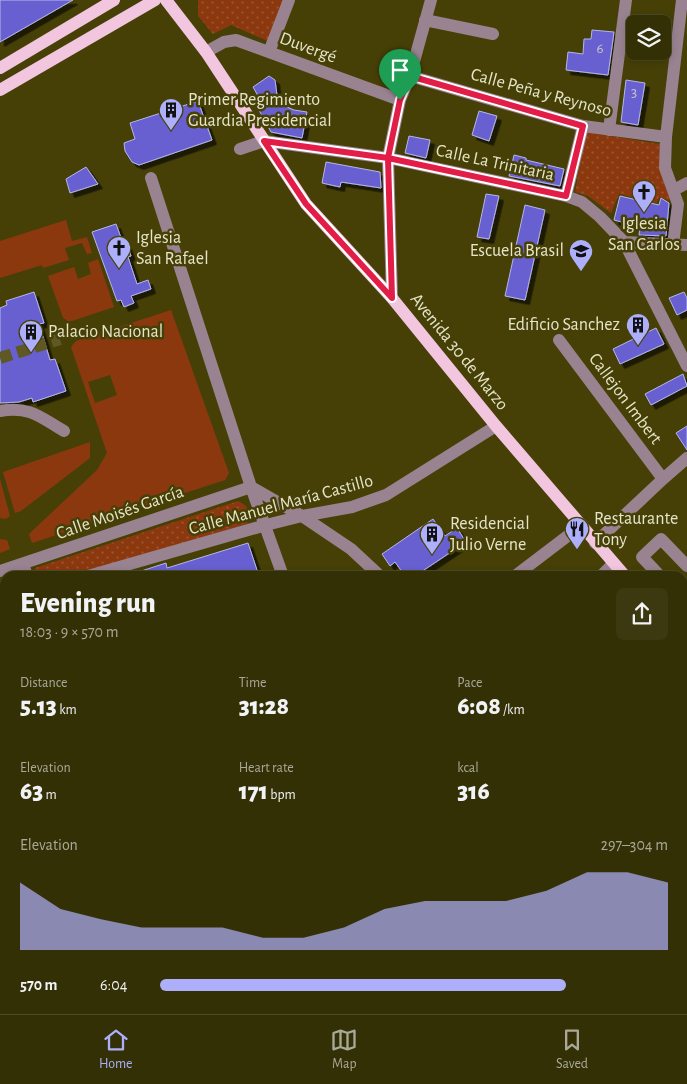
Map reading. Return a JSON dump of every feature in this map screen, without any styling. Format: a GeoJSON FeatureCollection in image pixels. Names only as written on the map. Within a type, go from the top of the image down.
{"type":"FeatureCollection","features":[{"type":"Feature","properties":{"kind":"main road"},"geometry":{"type":"LineString","coordinates":[[0,68],[114,0]]}},
{"type":"Feature","properties":{"kind":"main road"},"geometry":{"type":"LineString","coordinates":[[0,90],[155,0]]}},
{"type":"Feature","properties":{"kind":"main road","name":"Avenida 30 de Marzo"},"geometry":{"type":"LineString","coordinates":[[166,0],[206,52],[306,204],[392,298],[496,426],[620,571]]}},
{"type":"Feature","properties":{"kind":"street"},"geometry":{"type":"LineString","coordinates":[[269,52],[288,0]]}},
{"type":"Feature","properties":{"kind":"street"},"geometry":{"type":"LineString","coordinates":[[392,298],[388,158],[400,100],[410,76],[431,0]]}},
{"type":"Feature","properties":{"kind":"street"},"geometry":{"type":"LineString","coordinates":[[609,130],[626,0]]}},
{"type":"Feature","properties":{"kind":"street"},"geometry":{"type":"LineString","coordinates":[[673,245],[678,204],[665,168],[666,137],[682,0]]}},
{"type":"Feature","properties":{"kind":"street"},"geometry":{"type":"LineString","coordinates":[[425,20],[493,34]]}},
{"type":"Feature","properties":{"kind":"street","name":"Duvergé"},"geometry":{"type":"LineString","coordinates":[[206,52],[224,42],[236,40],[400,100]]}},
{"type":"Feature","properties":{"kind":"street","name":"Calle Peña y Reynoso"},"geometry":{"type":"LineString","coordinates":[[410,76],[583,126],[666,137]]}},
{"type":"Feature","properties":{"kind":"street"},"geometry":{"type":"LineString","coordinates":[[566,196],[583,126]]}},
{"type":"Feature","properties":{"kind":"street"},"geometry":{"type":"LineString","coordinates":[[240,149],[264,141]]}},
{"type":"Feature","properties":{"kind":"street","name":"Calle La Trinitaria"},"geometry":{"type":"LineString","coordinates":[[264,141],[388,158],[566,196],[582,202],[600,217],[624,242],[686,361]]}},
{"type":"Feature","properties":{"kind":"street"},"geometry":{"type":"LineString","coordinates":[[151,178],[251,487],[281,571]]}},
{"type":"Feature","properties":{"kind":"street"},"geometry":{"type":"LineString","coordinates":[[674,190],[687,183]]}},
{"type":"Feature","properties":{"kind":"street"},"geometry":{"type":"LineString","coordinates":[[624,242],[687,245]]}},
{"type":"Feature","properties":{"kind":"street","name":"Callejon Imbert"},"geometry":{"type":"LineString","coordinates":[[560,340],[663,479]]}},
{"type":"Feature","properties":{"kind":"street"},"geometry":{"type":"LineString","coordinates":[[0,411],[11,409],[30,411],[64,431]]}},
{"type":"Feature","properties":{"kind":"street","name":"Calle Manuel María Castillo"},"geometry":{"type":"LineString","coordinates":[[105,571],[266,525],[302,516],[352,508],[386,495],[496,426]]}},
{"type":"Feature","properties":{"kind":"street"},"geometry":{"type":"LineString","coordinates":[[595,543],[687,458]]}},
{"type":"Feature","properties":{"kind":"street"},"geometry":{"type":"LineString","coordinates":[[251,487],[302,516],[351,549],[375,571]]}},
{"type":"Feature","properties":{"kind":"street","name":"Calle Moisés García"},"geometry":{"type":"LineString","coordinates":[[0,571],[251,487]]}},
{"type":"Feature","properties":{"kind":"street"},"geometry":{"type":"LineString","coordinates":[[522,571],[582,525]]}},
{"type":"Feature","properties":{"kind":"street"},"geometry":{"type":"LineString","coordinates":[[655,571],[642,557],[661,539],[687,566]]}},
{"type":"Feature","properties":{"kind":"street"},"geometry":{"type":"LineString","coordinates":[[24,564],[26,571]]}},
{"type":"Feature","properties":{"kind":"street"},"geometry":{"type":"LineString","coordinates":[[606,571],[613,564]]}},
{"type":"Feature","properties":{"kind":"shaded area"},"geometry":{"type":"Polygon","coordinates":[[[198,0],[285,0],[272,43],[231,25],[213,34],[198,16],[198,0]]]}},
{"type":"Feature","properties":{"kind":"shaded area"},"geometry":{"type":"Polygon","coordinates":[[[586,132],[666,145],[674,202],[659,197],[657,203],[619,194],[611,213],[588,196],[575,192],[586,132]]]}},
{"type":"Feature","properties":{"kind":"shaded area"},"geometry":{"type":"Polygon","coordinates":[[[66,220],[72,241],[87,237],[92,253],[87,254],[82,243],[65,248],[69,260],[43,268],[42,265],[0,278],[0,241],[66,220]]]}},
{"type":"Feature","properties":{"kind":"shaded area"},"geometry":{"type":"Polygon","coordinates":[[[98,259],[114,307],[68,321],[63,318],[48,276],[74,267],[78,279],[91,274],[88,263],[98,259]]]}},
{"type":"Feature","properties":{"kind":"shaded area"},"geometry":{"type":"Polygon","coordinates":[[[171,310],[229,473],[225,480],[32,543],[29,534],[97,470],[107,453],[71,347],[76,341],[171,310]],[[110,375],[88,382],[95,403],[117,395],[110,375]]]}},
{"type":"Feature","properties":{"kind":"shaded area"},"geometry":{"type":"Polygon","coordinates":[[[90,442],[90,458],[21,511],[15,513],[3,472],[90,442]]]}},
{"type":"Feature","properties":{"kind":"shaded area"},"geometry":{"type":"Polygon","coordinates":[[[0,479],[10,516],[5,519],[0,518],[0,479]]]}},
{"type":"Feature","properties":{"kind":"shaded area"},"geometry":{"type":"Polygon","coordinates":[[[238,501],[246,506],[250,519],[247,524],[89,571],[34,571],[35,568],[238,501]]]}},
{"type":"Feature","properties":{"kind":"shaded area"},"geometry":{"type":"Polygon","coordinates":[[[0,539],[7,540],[10,549],[0,553],[0,539]]]}},
{"type":"Feature","properties":{"kind":"building"},"geometry":{"type":"Polygon","coordinates":[[[0,0],[73,0],[0,42],[0,0]]]}},
{"type":"Feature","properties":{"kind":"building"},"geometry":{"type":"Polygon","coordinates":[[[592,30],[614,32],[608,75],[566,70],[568,52],[583,54],[584,39],[591,39],[592,30]]]}},
{"type":"Feature","properties":{"kind":"building"},"geometry":{"type":"Polygon","coordinates":[[[269,76],[275,80],[278,103],[294,110],[307,112],[302,138],[271,132],[255,103],[262,103],[253,87],[269,76]]]}},
{"type":"Feature","properties":{"kind":"building"},"geometry":{"type":"Polygon","coordinates":[[[626,80],[645,83],[638,125],[621,122],[626,80]]]}},
{"type":"Feature","properties":{"kind":"building","name":"Primer Regimiento Guardia Presidencial"},"geometry":{"type":"Polygon","coordinates":[[[198,101],[212,140],[139,165],[132,162],[125,151],[124,143],[135,139],[130,123],[198,101]]]}},
{"type":"Feature","properties":{"kind":"building"},"geometry":{"type":"Polygon","coordinates":[[[479,111],[497,116],[489,141],[472,135],[479,111]]]}},
{"type":"Feature","properties":{"kind":"building"},"geometry":{"type":"Polygon","coordinates":[[[409,136],[430,140],[426,158],[405,153],[409,136]]]}},
{"type":"Feature","properties":{"kind":"building"},"geometry":{"type":"Polygon","coordinates":[[[514,155],[526,158],[526,160],[564,169],[560,186],[509,176],[514,155]]]}},
{"type":"Feature","properties":{"kind":"building"},"geometry":{"type":"Polygon","coordinates":[[[326,162],[380,172],[381,188],[341,182],[340,187],[322,183],[326,162]]]}},
{"type":"Feature","properties":{"kind":"building"},"geometry":{"type":"Polygon","coordinates":[[[86,167],[98,184],[70,193],[66,179],[86,167]]]}},
{"type":"Feature","properties":{"kind":"building"},"geometry":{"type":"Polygon","coordinates":[[[486,194],[499,196],[489,239],[477,237],[486,194]]]}},
{"type":"Feature","properties":{"kind":"building","name":"Iglesia San Carlos"},"geometry":{"type":"Polygon","coordinates":[[[620,196],[659,205],[661,198],[669,203],[666,236],[639,235],[640,227],[614,220],[620,196]]]}},
{"type":"Feature","properties":{"kind":"building"},"geometry":{"type":"Polygon","coordinates":[[[525,205],[545,210],[525,300],[505,296],[525,205]]]}},
{"type":"Feature","properties":{"kind":"building","name":"Iglesia San Rafael"},"geometry":{"type":"Polygon","coordinates":[[[116,224],[124,246],[127,245],[131,256],[128,257],[137,284],[148,280],[151,289],[131,296],[134,303],[124,307],[121,300],[117,301],[92,232],[116,224]]]}},
{"type":"Feature","properties":{"kind":"building","name":"Palacio Nacional"},"geometry":{"type":"Polygon","coordinates":[[[34,292],[44,323],[39,324],[50,360],[55,359],[66,391],[33,402],[32,398],[19,402],[0,403],[0,308],[7,305],[6,301],[34,292]]]}},
{"type":"Feature","properties":{"kind":"building"},"geometry":{"type":"Polygon","coordinates":[[[684,292],[687,298],[687,310],[677,315],[669,298],[684,292]]]}},
{"type":"Feature","properties":{"kind":"building","name":"Edificio Sanchez"},"geometry":{"type":"Polygon","coordinates":[[[656,328],[664,344],[620,364],[613,349],[656,328]]]}},
{"type":"Feature","properties":{"kind":"building"},"geometry":{"type":"Polygon","coordinates":[[[683,374],[687,386],[651,405],[645,394],[683,374]]]}},
{"type":"Feature","properties":{"kind":"building"},"geometry":{"type":"Polygon","coordinates":[[[687,426],[687,450],[676,433],[687,426]]]}},
{"type":"Feature","properties":{"kind":"building"},"geometry":{"type":"Polygon","coordinates":[[[433,519],[445,536],[457,528],[466,542],[422,571],[401,571],[395,562],[390,566],[382,554],[433,519]]]}},
{"type":"Feature","properties":{"kind":"building"},"geometry":{"type":"Polygon","coordinates":[[[248,543],[257,571],[141,571],[166,563],[167,568],[248,543]]]}},
{"type":"Feature","properties":{"kind":"tunnel"},"geometry":{"type":"LineString","coordinates":[[0,358],[60,339]]}},
{"type":"Feature","properties":{"kind":"place","name":"Primer Regimiento Guardia Presidencial"},"geometry":{"type":"Point","coordinates":[171,131]}},
{"type":"Feature","properties":{"kind":"place","name":"Iglesia San Carlos"},"geometry":{"type":"Point","coordinates":[644,213]}},
{"type":"Feature","properties":{"kind":"place","name":"Iglesia San Rafael"},"geometry":{"type":"Point","coordinates":[119,269]}},
{"type":"Feature","properties":{"kind":"place","name":"Escuela Brasil"},"geometry":{"type":"Point","coordinates":[581,272]}},
{"type":"Feature","properties":{"kind":"place","name":"Edificio Sanchez"},"geometry":{"type":"Point","coordinates":[638,346]}},
{"type":"Feature","properties":{"kind":"place","name":"Palacio Nacional"},"geometry":{"type":"Point","coordinates":[31,353]}},
{"type":"Feature","properties":{"kind":"place","name":"Restaurante Tony"},"geometry":{"type":"Point","coordinates":[577,550]}},
{"type":"Feature","properties":{"kind":"place","name":"Residencial Julio Verne"},"geometry":{"type":"Point","coordinates":[432,555]}},
{"type":"Feature","properties":{"kind":"route"},"geometry":{"type":"LineString","coordinates":[[400,100],[388,158],[392,298],[306,204],[264,141],[388,158],[566,196],[583,126],[410,76],[400,100]]}}]}
